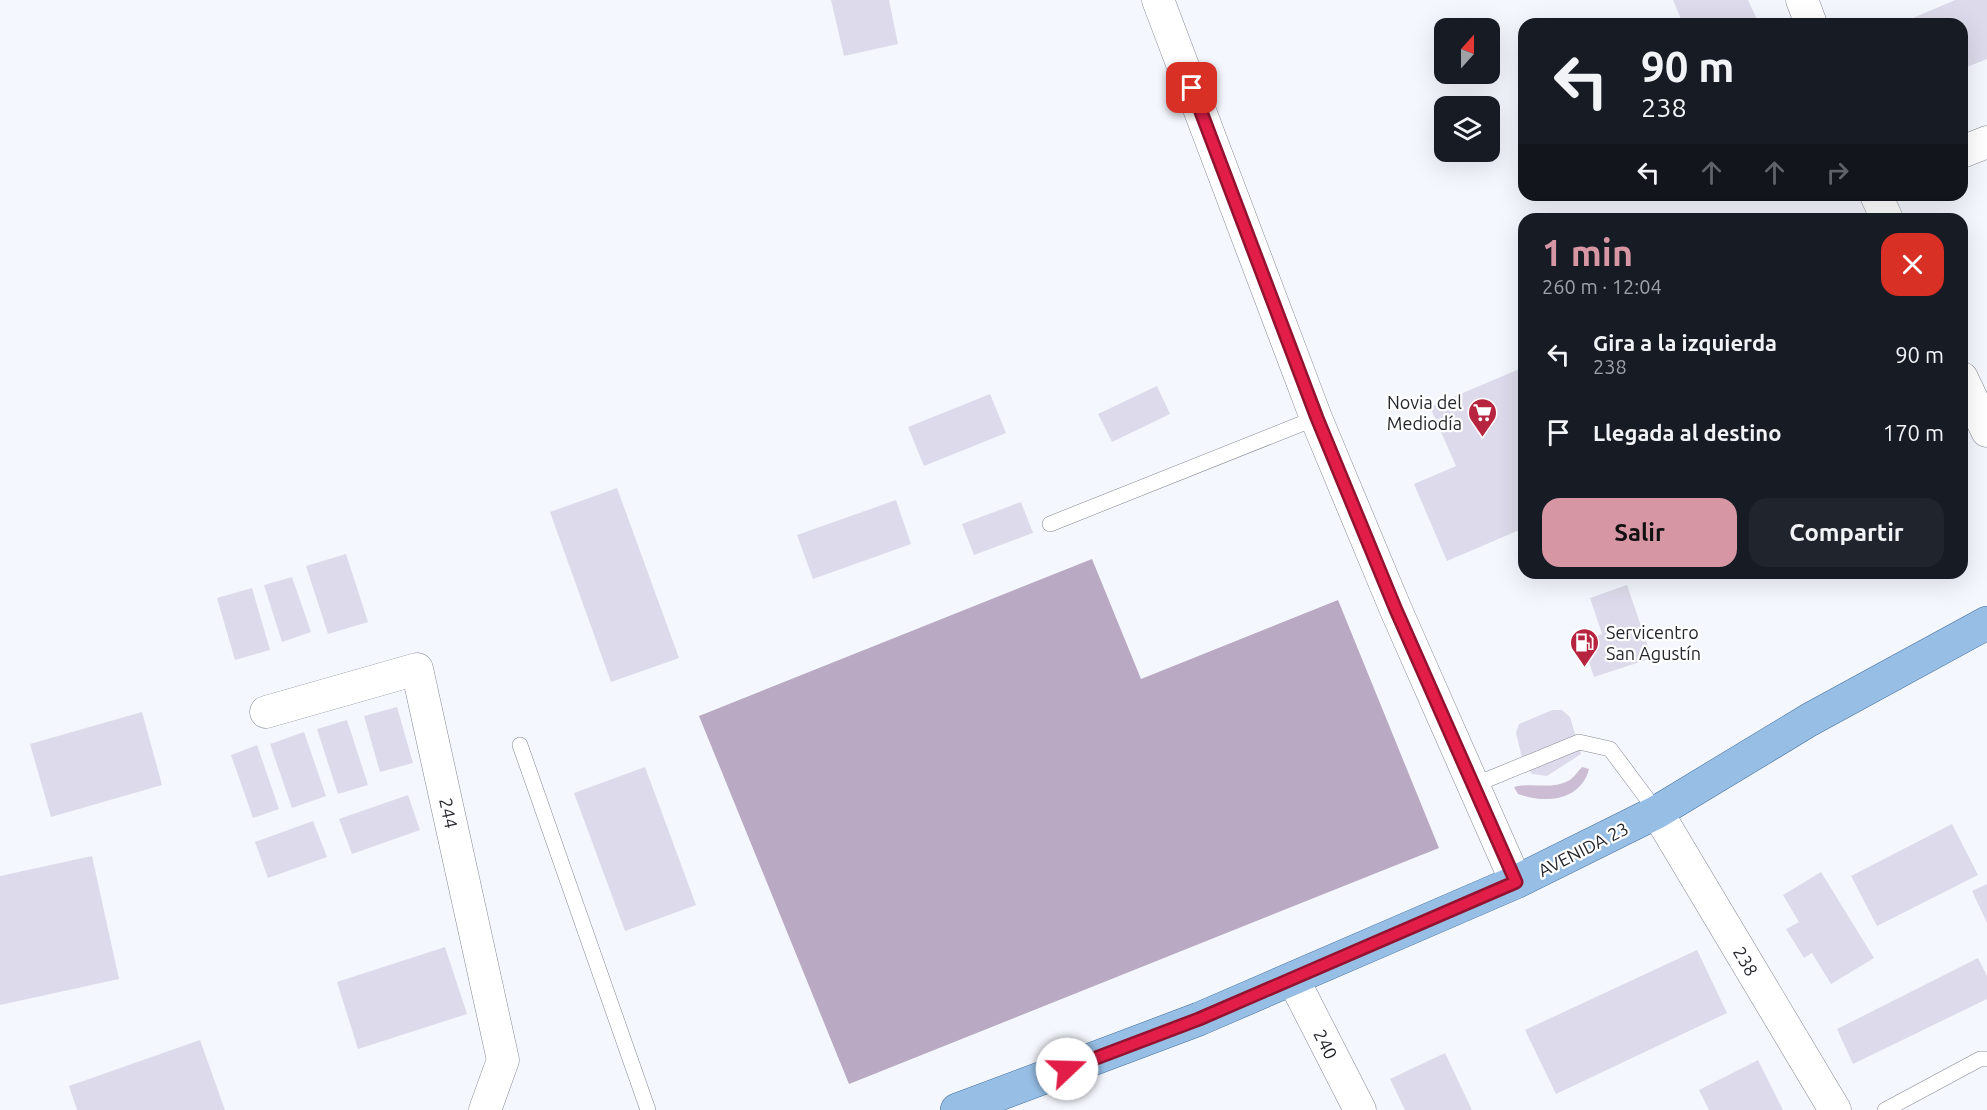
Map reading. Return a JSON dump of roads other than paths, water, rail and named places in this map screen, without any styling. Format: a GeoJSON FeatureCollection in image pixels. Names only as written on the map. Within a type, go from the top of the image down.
{"type":"FeatureCollection","features":[{"type":"Feature","properties":{"kind":"main road","name":"AVENIDA 23"},"geometry":{"type":"LineString","coordinates":[[957,1110],[1199,1019],[1516,882],[1657,812],[1809,720],[1987,623]]}},
{"type":"Feature","properties":{"kind":"street"},"geometry":{"type":"LineString","coordinates":[[1158,0],[1317,418],[1396,610],[1516,882]]}},
{"type":"Feature","properties":{"kind":"street"},"geometry":{"type":"LineString","coordinates":[[1802,0],[1809,18]]}},
{"type":"Feature","properties":{"kind":"street"},"geometry":{"type":"LineString","coordinates":[[1968,150],[1987,142]]}},
{"type":"Feature","properties":{"kind":"street"},"geometry":{"type":"LineString","coordinates":[[1968,391],[1987,431]]}},
{"type":"Feature","properties":{"kind":"street","name":"244"},"geometry":{"type":"LineString","coordinates":[[266,712],[417,669],[503,1060],[485,1110]]}},
{"type":"Feature","properties":{"kind":"street","name":"238"},"geometry":{"type":"LineString","coordinates":[[1657,812],[1835,1110]]}},
{"type":"Feature","properties":{"kind":"street","name":"240"},"geometry":{"type":"LineString","coordinates":[[1293,979],[1360,1110]]}},
{"type":"Feature","properties":{"kind":"lane"},"geometry":{"type":"LineString","coordinates":[[1050,524],[1317,418]]}},
{"type":"Feature","properties":{"kind":"lane"},"geometry":{"type":"LineString","coordinates":[[1474,785],[1579,742],[1610,749],[1657,812]]}},
{"type":"Feature","properties":{"kind":"lane"},"geometry":{"type":"LineString","coordinates":[[520,746],[648,1110]]}},
{"type":"Feature","properties":{"kind":"lane"},"geometry":{"type":"LineString","coordinates":[[1886,1110],[1980,1059],[1987,1059]]}},
{"type":"Feature","properties":{"kind":"place","name":"Novia del Mediodía"},"geometry":{"type":"Point","coordinates":[1483,438]}},
{"type":"Feature","properties":{"kind":"place","name":"Servicentro San Agustín"},"geometry":{"type":"Point","coordinates":[1585,668]}}]}
